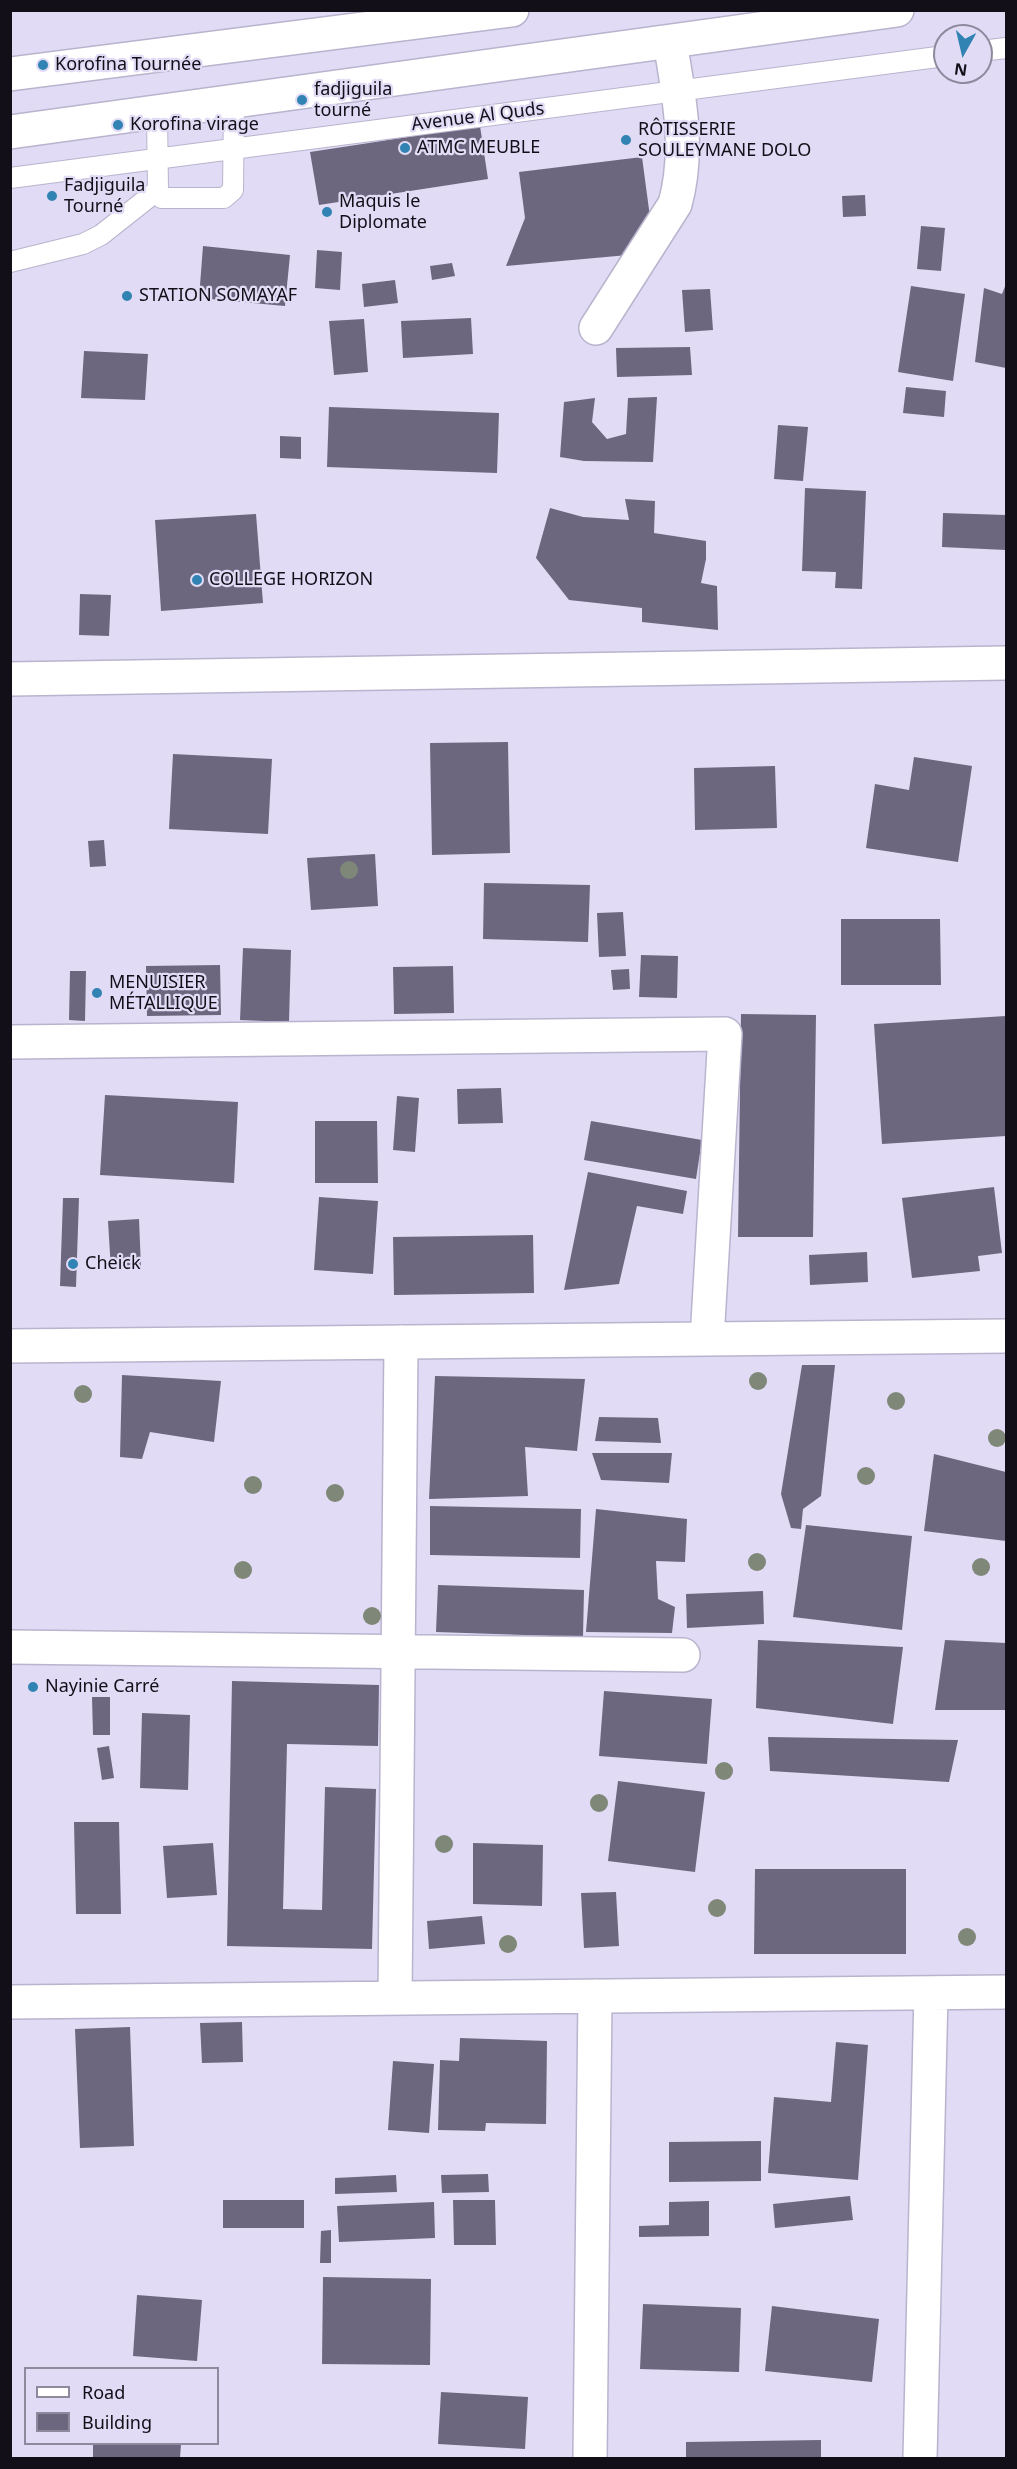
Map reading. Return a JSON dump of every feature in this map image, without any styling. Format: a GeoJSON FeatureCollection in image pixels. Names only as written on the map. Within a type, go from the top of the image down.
{"type":"FeatureCollection","features":[{"type":"Feature","properties":{"kind":"street"},"geometry":{"type":"LineString","coordinates":[[10,74],[512,10]]}},
{"type":"Feature","properties":{"kind":"street"},"geometry":{"type":"LineString","coordinates":[[10,132],[897,10]]}},
{"type":"Feature","properties":{"kind":"street"},"geometry":{"type":"LineString","coordinates":[[596,328],[675,204],[683,163],[678,91],[670,42]]}},
{"type":"Feature","properties":{"kind":"street"},"geometry":{"type":"LineString","coordinates":[[10,679],[1006,663]]}},
{"type":"Feature","properties":{"kind":"street"},"geometry":{"type":"LineString","coordinates":[[10,1042],[725,1034],[707,1338]]}},
{"type":"Feature","properties":{"kind":"street"},"geometry":{"type":"LineString","coordinates":[[10,1346],[1006,1336]]}},
{"type":"Feature","properties":{"kind":"street"},"geometry":{"type":"LineString","coordinates":[[395,1998],[400,1342]]}},
{"type":"Feature","properties":{"kind":"street"},"geometry":{"type":"LineString","coordinates":[[10,1647],[684,1655]]}},
{"type":"Feature","properties":{"kind":"street"},"geometry":{"type":"LineString","coordinates":[[10,2002],[1006,1992]]}},
{"type":"Feature","properties":{"kind":"street"},"geometry":{"type":"LineString","coordinates":[[921,2458],[931,1993]]}},
{"type":"Feature","properties":{"kind":"street"},"geometry":{"type":"LineString","coordinates":[[590,2458],[595,1996]]}},
{"type":"Feature","properties":{"kind":"lane","name":"Avenue Al Quds"},"geometry":{"type":"LineString","coordinates":[[10,178],[933,58]]}},
{"type":"Feature","properties":{"kind":"lane"},"geometry":{"type":"LineString","coordinates":[[157,112],[158,190],[162,198],[224,198],[233,190],[234,101]]}},
{"type":"Feature","properties":{"kind":"lane"},"geometry":{"type":"LineString","coordinates":[[10,262],[83,244],[101,236],[158,190]]}},
{"type":"Feature","properties":{"kind":"building"},"geometry":{"type":"Polygon","coordinates":[[[480,126],[488,179],[319,205],[310,152],[480,126]]]}},
{"type":"Feature","properties":{"kind":"building"},"geometry":{"type":"Polygon","coordinates":[[[642,157],[650,217],[639,254],[506,266],[525,218],[519,172],[642,157]]]}},
{"type":"Feature","properties":{"kind":"building"},"geometry":{"type":"Polygon","coordinates":[[[865,195],[866,216],[843,217],[842,196],[865,195]]]}},
{"type":"Feature","properties":{"kind":"building"},"geometry":{"type":"Polygon","coordinates":[[[921,226],[945,228],[941,271],[917,269],[921,226]]]}},
{"type":"Feature","properties":{"kind":"building"},"geometry":{"type":"Polygon","coordinates":[[[203,246],[290,255],[285,306],[199,298],[203,246]]]}},
{"type":"Feature","properties":{"kind":"building"},"geometry":{"type":"Polygon","coordinates":[[[317,250],[342,252],[340,290],[315,288],[317,250]]]}},
{"type":"Feature","properties":{"kind":"building"},"geometry":{"type":"Polygon","coordinates":[[[452,263],[455,276],[432,280],[430,266],[452,263]]]}},
{"type":"Feature","properties":{"kind":"building"},"geometry":{"type":"Polygon","coordinates":[[[395,280],[398,303],[364,307],[362,284],[395,280]]]}},
{"type":"Feature","properties":{"kind":"building"},"geometry":{"type":"Polygon","coordinates":[[[1006,284],[1006,368],[975,362],[984,288],[1002,294],[1006,284]]]}},
{"type":"Feature","properties":{"kind":"building"},"geometry":{"type":"Polygon","coordinates":[[[911,286],[965,294],[953,381],[898,372],[911,286]]]}},
{"type":"Feature","properties":{"kind":"building"},"geometry":{"type":"Polygon","coordinates":[[[710,289],[713,330],[685,332],[682,290],[710,289]]]}},
{"type":"Feature","properties":{"kind":"building"},"geometry":{"type":"Polygon","coordinates":[[[471,318],[473,354],[403,358],[401,321],[471,318]]]}},
{"type":"Feature","properties":{"kind":"building"},"geometry":{"type":"Polygon","coordinates":[[[364,319],[368,372],[334,375],[329,321],[364,319]]]}},
{"type":"Feature","properties":{"kind":"building"},"geometry":{"type":"Polygon","coordinates":[[[690,347],[692,375],[617,377],[616,348],[690,347]]]}},
{"type":"Feature","properties":{"kind":"building"},"geometry":{"type":"Polygon","coordinates":[[[84,351],[148,354],[145,400],[81,398],[84,351]]]}},
{"type":"Feature","properties":{"kind":"building"},"geometry":{"type":"Polygon","coordinates":[[[906,387],[946,391],[944,417],[903,413],[906,387]]]}},
{"type":"Feature","properties":{"kind":"building"},"geometry":{"type":"Polygon","coordinates":[[[657,397],[653,462],[584,461],[560,457],[564,402],[595,398],[592,422],[607,439],[626,434],[628,398],[657,397]]]}},
{"type":"Feature","properties":{"kind":"building"},"geometry":{"type":"Polygon","coordinates":[[[329,407],[499,413],[497,473],[327,467],[329,407]]]}},
{"type":"Feature","properties":{"kind":"building"},"geometry":{"type":"Polygon","coordinates":[[[778,425],[808,427],[803,481],[774,479],[778,425]]]}},
{"type":"Feature","properties":{"kind":"building"},"geometry":{"type":"Polygon","coordinates":[[[280,436],[301,437],[301,459],[280,458],[280,436]]]}},
{"type":"Feature","properties":{"kind":"building"},"geometry":{"type":"Polygon","coordinates":[[[805,488],[866,491],[862,589],[835,588],[836,572],[802,571],[805,488]]]}},
{"type":"Feature","properties":{"kind":"building"},"geometry":{"type":"Polygon","coordinates":[[[625,499],[655,501],[654,533],[706,541],[706,559],[701,583],[717,586],[718,630],[642,622],[642,608],[569,600],[536,558],[550,508],[583,517],[629,520],[625,499]]]}},
{"type":"Feature","properties":{"kind":"building"},"geometry":{"type":"Polygon","coordinates":[[[943,513],[1006,515],[1006,550],[942,547],[943,513]]]}},
{"type":"Feature","properties":{"kind":"building"},"geometry":{"type":"Polygon","coordinates":[[[256,514],[263,603],[161,611],[155,520],[256,514]]]}},
{"type":"Feature","properties":{"kind":"building"},"geometry":{"type":"Polygon","coordinates":[[[80,594],[111,595],[109,636],[79,635],[80,594]]]}},
{"type":"Feature","properties":{"kind":"building"},"geometry":{"type":"Polygon","coordinates":[[[508,742],[510,853],[432,855],[430,743],[508,742]]]}},
{"type":"Feature","properties":{"kind":"building"},"geometry":{"type":"Polygon","coordinates":[[[173,754],[272,759],[268,834],[169,829],[173,754]]]}},
{"type":"Feature","properties":{"kind":"building"},"geometry":{"type":"Polygon","coordinates":[[[914,757],[972,766],[958,862],[866,848],[875,784],[909,790],[914,757]]]}},
{"type":"Feature","properties":{"kind":"building"},"geometry":{"type":"Polygon","coordinates":[[[775,766],[777,828],[695,830],[694,768],[775,766]]]}},
{"type":"Feature","properties":{"kind":"building"},"geometry":{"type":"Polygon","coordinates":[[[104,840],[106,866],[90,867],[88,841],[104,840]]]}},
{"type":"Feature","properties":{"kind":"building"},"geometry":{"type":"Polygon","coordinates":[[[375,854],[378,906],[311,910],[307,858],[375,854]]]}},
{"type":"Feature","properties":{"kind":"building"},"geometry":{"type":"Polygon","coordinates":[[[484,883],[590,885],[588,942],[483,939],[484,883]]]}},
{"type":"Feature","properties":{"kind":"building"},"geometry":{"type":"Polygon","coordinates":[[[623,912],[626,956],[599,957],[597,913],[623,912]]]}},
{"type":"Feature","properties":{"kind":"building"},"geometry":{"type":"Polygon","coordinates":[[[841,919],[940,919],[941,985],[841,985],[841,919]]]}},
{"type":"Feature","properties":{"kind":"building"},"geometry":{"type":"Polygon","coordinates":[[[243,948],[291,950],[289,1022],[240,1020],[243,948]]]}},
{"type":"Feature","properties":{"kind":"building"},"geometry":{"type":"Polygon","coordinates":[[[641,955],[678,956],[677,998],[639,997],[641,955]]]}},
{"type":"Feature","properties":{"kind":"building"},"geometry":{"type":"Polygon","coordinates":[[[220,965],[221,1015],[147,1016],[146,966],[220,965]]]}},
{"type":"Feature","properties":{"kind":"building"},"geometry":{"type":"Polygon","coordinates":[[[453,966],[454,1013],[394,1014],[393,967],[453,966]]]}},
{"type":"Feature","properties":{"kind":"building"},"geometry":{"type":"Polygon","coordinates":[[[629,969],[630,989],[613,990],[611,970],[629,969]]]}},
{"type":"Feature","properties":{"kind":"building"},"geometry":{"type":"Polygon","coordinates":[[[70,971],[86,971],[85,1021],[69,1020],[70,971]]]}},
{"type":"Feature","properties":{"kind":"building"},"geometry":{"type":"Polygon","coordinates":[[[741,1014],[816,1015],[813,1237],[738,1237],[741,1014]]]}},
{"type":"Feature","properties":{"kind":"building"},"geometry":{"type":"Polygon","coordinates":[[[1006,1016],[1006,1136],[882,1144],[874,1024],[1006,1016]]]}},
{"type":"Feature","properties":{"kind":"building"},"geometry":{"type":"Polygon","coordinates":[[[501,1088],[503,1123],[458,1124],[457,1089],[501,1088]]]}},
{"type":"Feature","properties":{"kind":"building"},"geometry":{"type":"Polygon","coordinates":[[[105,1095],[238,1102],[234,1183],[100,1175],[105,1095]]]}},
{"type":"Feature","properties":{"kind":"building"},"geometry":{"type":"Polygon","coordinates":[[[397,1096],[419,1098],[415,1152],[393,1150],[397,1096]]]}},
{"type":"Feature","properties":{"kind":"building"},"geometry":{"type":"Polygon","coordinates":[[[315,1121],[377,1121],[378,1183],[315,1183],[315,1121]]]}},
{"type":"Feature","properties":{"kind":"building"},"geometry":{"type":"Polygon","coordinates":[[[591,1121],[702,1140],[696,1179],[584,1160],[591,1121]]]}},
{"type":"Feature","properties":{"kind":"building"},"geometry":{"type":"Polygon","coordinates":[[[588,1172],[687,1191],[683,1214],[637,1206],[619,1284],[564,1290],[588,1172]]]}},
{"type":"Feature","properties":{"kind":"building"},"geometry":{"type":"Polygon","coordinates":[[[994,1187],[1002,1253],[978,1256],[980,1271],[912,1278],[902,1198],[994,1187]]]}},
{"type":"Feature","properties":{"kind":"building"},"geometry":{"type":"Polygon","coordinates":[[[319,1197],[378,1201],[373,1274],[314,1270],[319,1197]]]}},
{"type":"Feature","properties":{"kind":"building"},"geometry":{"type":"Polygon","coordinates":[[[63,1198],[79,1198],[76,1287],[60,1286],[63,1198]]]}},
{"type":"Feature","properties":{"kind":"building"},"geometry":{"type":"Polygon","coordinates":[[[139,1219],[141,1268],[111,1270],[108,1221],[139,1219]]]}},
{"type":"Feature","properties":{"kind":"building"},"geometry":{"type":"Polygon","coordinates":[[[533,1235],[534,1293],[394,1295],[393,1237],[533,1235]]]}},
{"type":"Feature","properties":{"kind":"building"},"geometry":{"type":"Polygon","coordinates":[[[867,1252],[868,1282],[810,1285],[809,1255],[867,1252]]]}},
{"type":"Feature","properties":{"kind":"building"},"geometry":{"type":"Polygon","coordinates":[[[802,1365],[835,1365],[821,1496],[803,1509],[801,1529],[791,1528],[781,1494],[802,1365]]]}},
{"type":"Feature","properties":{"kind":"building"},"geometry":{"type":"Polygon","coordinates":[[[122,1375],[221,1381],[214,1442],[150,1432],[142,1459],[120,1457],[122,1375]]]}},
{"type":"Feature","properties":{"kind":"building"},"geometry":{"type":"Polygon","coordinates":[[[435,1376],[585,1379],[577,1451],[525,1447],[528,1496],[429,1499],[435,1376]]]}},
{"type":"Feature","properties":{"kind":"building"},"geometry":{"type":"Polygon","coordinates":[[[599,1417],[658,1418],[661,1443],[595,1441],[599,1417]]]}},
{"type":"Feature","properties":{"kind":"building"},"geometry":{"type":"Polygon","coordinates":[[[592,1453],[672,1453],[669,1483],[601,1480],[592,1453]]]}},
{"type":"Feature","properties":{"kind":"building"},"geometry":{"type":"Polygon","coordinates":[[[934,1454],[1006,1472],[1006,1541],[924,1531],[934,1454]]]}},
{"type":"Feature","properties":{"kind":"building"},"geometry":{"type":"Polygon","coordinates":[[[430,1506],[581,1509],[580,1558],[430,1555],[430,1506]]]}},
{"type":"Feature","properties":{"kind":"building"},"geometry":{"type":"Polygon","coordinates":[[[596,1509],[687,1519],[685,1562],[656,1561],[658,1599],[675,1607],[672,1633],[586,1632],[596,1509]]]}},
{"type":"Feature","properties":{"kind":"building"},"geometry":{"type":"Polygon","coordinates":[[[806,1525],[912,1536],[902,1630],[793,1617],[806,1525]]]}},
{"type":"Feature","properties":{"kind":"building"},"geometry":{"type":"Polygon","coordinates":[[[438,1585],[584,1590],[583,1637],[436,1632],[438,1585]]]}},
{"type":"Feature","properties":{"kind":"building"},"geometry":{"type":"Polygon","coordinates":[[[763,1591],[764,1624],[687,1628],[686,1594],[763,1591]]]}},
{"type":"Feature","properties":{"kind":"building"},"geometry":{"type":"Polygon","coordinates":[[[758,1640],[903,1647],[893,1724],[756,1708],[758,1640]]]}},
{"type":"Feature","properties":{"kind":"building"},"geometry":{"type":"Polygon","coordinates":[[[945,1640],[1006,1643],[1006,1710],[935,1710],[945,1640]]]}},
{"type":"Feature","properties":{"kind":"building"},"geometry":{"type":"Polygon","coordinates":[[[232,1681],[379,1685],[378,1746],[287,1744],[283,1909],[322,1910],[325,1787],[376,1789],[372,1949],[227,1946],[232,1681]]]}},
{"type":"Feature","properties":{"kind":"building"},"geometry":{"type":"Polygon","coordinates":[[[604,1691],[712,1699],[707,1764],[599,1756],[604,1691]]]}},
{"type":"Feature","properties":{"kind":"building"},"geometry":{"type":"Polygon","coordinates":[[[92,1697],[110,1697],[110,1735],[93,1735],[92,1697]]]}},
{"type":"Feature","properties":{"kind":"building"},"geometry":{"type":"Polygon","coordinates":[[[142,1713],[190,1715],[188,1790],[140,1788],[142,1713]]]}},
{"type":"Feature","properties":{"kind":"building"},"geometry":{"type":"Polygon","coordinates":[[[768,1737],[958,1740],[949,1782],[770,1771],[768,1737]]]}},
{"type":"Feature","properties":{"kind":"building"},"geometry":{"type":"Polygon","coordinates":[[[109,1746],[114,1778],[102,1780],[97,1748],[109,1746]]]}},
{"type":"Feature","properties":{"kind":"building"},"geometry":{"type":"Polygon","coordinates":[[[618,1781],[705,1792],[695,1872],[608,1861],[618,1781]]]}},
{"type":"Feature","properties":{"kind":"building"},"geometry":{"type":"Polygon","coordinates":[[[74,1822],[119,1822],[121,1914],[76,1914],[74,1822]]]}},
{"type":"Feature","properties":{"kind":"building"},"geometry":{"type":"Polygon","coordinates":[[[213,1843],[217,1895],[167,1898],[163,1846],[213,1843]]]}},
{"type":"Feature","properties":{"kind":"building"},"geometry":{"type":"Polygon","coordinates":[[[473,1843],[543,1845],[542,1906],[473,1904],[473,1843]]]}},
{"type":"Feature","properties":{"kind":"building"},"geometry":{"type":"Polygon","coordinates":[[[755,1869],[906,1869],[906,1954],[754,1954],[755,1869]]]}},
{"type":"Feature","properties":{"kind":"building"},"geometry":{"type":"Polygon","coordinates":[[[616,1892],[619,1946],[584,1948],[581,1893],[616,1892]]]}},
{"type":"Feature","properties":{"kind":"building"},"geometry":{"type":"Polygon","coordinates":[[[482,1916],[485,1944],[429,1949],[427,1921],[482,1916]]]}},
{"type":"Feature","properties":{"kind":"building"},"geometry":{"type":"Polygon","coordinates":[[[242,2022],[243,2062],[202,2063],[200,2023],[242,2022]]]}},
{"type":"Feature","properties":{"kind":"building"},"geometry":{"type":"Polygon","coordinates":[[[130,2027],[134,2146],[80,2148],[75,2029],[130,2027]]]}},
{"type":"Feature","properties":{"kind":"building"},"geometry":{"type":"Polygon","coordinates":[[[460,2038],[547,2041],[546,2124],[486,2123],[485,2131],[438,2130],[440,2060],[459,2061],[460,2038]]]}},
{"type":"Feature","properties":{"kind":"building"},"geometry":{"type":"Polygon","coordinates":[[[836,2042],[868,2045],[858,2180],[768,2173],[774,2097],[831,2102],[836,2042]]]}},
{"type":"Feature","properties":{"kind":"building"},"geometry":{"type":"Polygon","coordinates":[[[393,2061],[434,2064],[429,2133],[388,2130],[393,2061]]]}},
{"type":"Feature","properties":{"kind":"building"},"geometry":{"type":"Polygon","coordinates":[[[761,2141],[761,2181],[669,2182],[669,2142],[761,2141]]]}},
{"type":"Feature","properties":{"kind":"building"},"geometry":{"type":"Polygon","coordinates":[[[488,2174],[489,2192],[442,2193],[441,2175],[488,2174]]]}},
{"type":"Feature","properties":{"kind":"building"},"geometry":{"type":"Polygon","coordinates":[[[396,2175],[397,2192],[335,2194],[335,2178],[396,2175]]]}},
{"type":"Feature","properties":{"kind":"building"},"geometry":{"type":"Polygon","coordinates":[[[850,2196],[853,2220],[775,2228],[773,2204],[850,2196]]]}},
{"type":"Feature","properties":{"kind":"building"},"geometry":{"type":"Polygon","coordinates":[[[223,2200],[304,2200],[304,2228],[223,2228],[223,2200]]]}},
{"type":"Feature","properties":{"kind":"building"},"geometry":{"type":"Polygon","coordinates":[[[453,2200],[495,2200],[496,2245],[454,2245],[453,2200]]]}},
{"type":"Feature","properties":{"kind":"building"},"geometry":{"type":"Polygon","coordinates":[[[709,2201],[709,2236],[639,2237],[639,2226],[669,2225],[669,2202],[709,2201]]]}},
{"type":"Feature","properties":{"kind":"building"},"geometry":{"type":"Polygon","coordinates":[[[434,2202],[435,2238],[339,2242],[337,2206],[434,2202]]]}},
{"type":"Feature","properties":{"kind":"building"},"geometry":{"type":"Polygon","coordinates":[[[331,2230],[331,2263],[320,2263],[321,2231],[331,2230]]]}},
{"type":"Feature","properties":{"kind":"building"},"geometry":{"type":"Polygon","coordinates":[[[323,2277],[431,2279],[430,2365],[322,2364],[323,2277]]]}},
{"type":"Feature","properties":{"kind":"building"},"geometry":{"type":"Polygon","coordinates":[[[137,2295],[202,2300],[197,2361],[133,2356],[137,2295]]]}},
{"type":"Feature","properties":{"kind":"building"},"geometry":{"type":"Polygon","coordinates":[[[643,2304],[741,2308],[739,2372],[640,2369],[643,2304]]]}},
{"type":"Feature","properties":{"kind":"building"},"geometry":{"type":"Polygon","coordinates":[[[772,2306],[879,2319],[872,2382],[765,2371],[772,2306]]]}},
{"type":"Feature","properties":{"kind":"building"},"geometry":{"type":"Polygon","coordinates":[[[441,2392],[528,2397],[525,2449],[438,2444],[441,2392]]]}},
{"type":"Feature","properties":{"kind":"building"},"geometry":{"type":"Polygon","coordinates":[[[821,2440],[821,2458],[686,2458],[686,2442],[821,2440]]]}},
{"type":"Feature","properties":{"kind":"building"},"geometry":{"type":"Polygon","coordinates":[[[93,2445],[181,2445],[180,2458],[93,2458],[93,2445]]]}},
{"type":"Feature","properties":{"kind":"place","name":"Korofina Tournée"},"geometry":{"type":"Point","coordinates":[43,65]}},
{"type":"Feature","properties":{"kind":"place","name":"fadjiguila tourné"},"geometry":{"type":"Point","coordinates":[302,100]}},
{"type":"Feature","properties":{"kind":"place","name":"Korofina virage"},"geometry":{"type":"Point","coordinates":[118,125]}},
{"type":"Feature","properties":{"kind":"place","name":"RÔTISSERIE SOULEYMANE DOLO"},"geometry":{"type":"Point","coordinates":[626,140]}},
{"type":"Feature","properties":{"kind":"place","name":"ATMC MEUBLE"},"geometry":{"type":"Point","coordinates":[405,148]}},
{"type":"Feature","properties":{"kind":"place","name":"Fadjiguila Tourné"},"geometry":{"type":"Point","coordinates":[52,196]}},
{"type":"Feature","properties":{"kind":"place","name":"Maquis le Diplomate"},"geometry":{"type":"Point","coordinates":[327,212]}},
{"type":"Feature","properties":{"kind":"place","name":"STATION SOMAYAF"},"geometry":{"type":"Point","coordinates":[127,296]}},
{"type":"Feature","properties":{"kind":"place","name":"COLLEGE HORIZON"},"geometry":{"type":"Point","coordinates":[197,580]}},
{"type":"Feature","properties":{"kind":"place","name":"MENUISIER MÉTALLIQUE"},"geometry":{"type":"Point","coordinates":[97,993]}},
{"type":"Feature","properties":{"kind":"place","name":"Cheick"},"geometry":{"type":"Point","coordinates":[73,1264]}},
{"type":"Feature","properties":{"kind":"place","name":"Nayinie Carré"},"geometry":{"type":"Point","coordinates":[33,1687]}}]}
